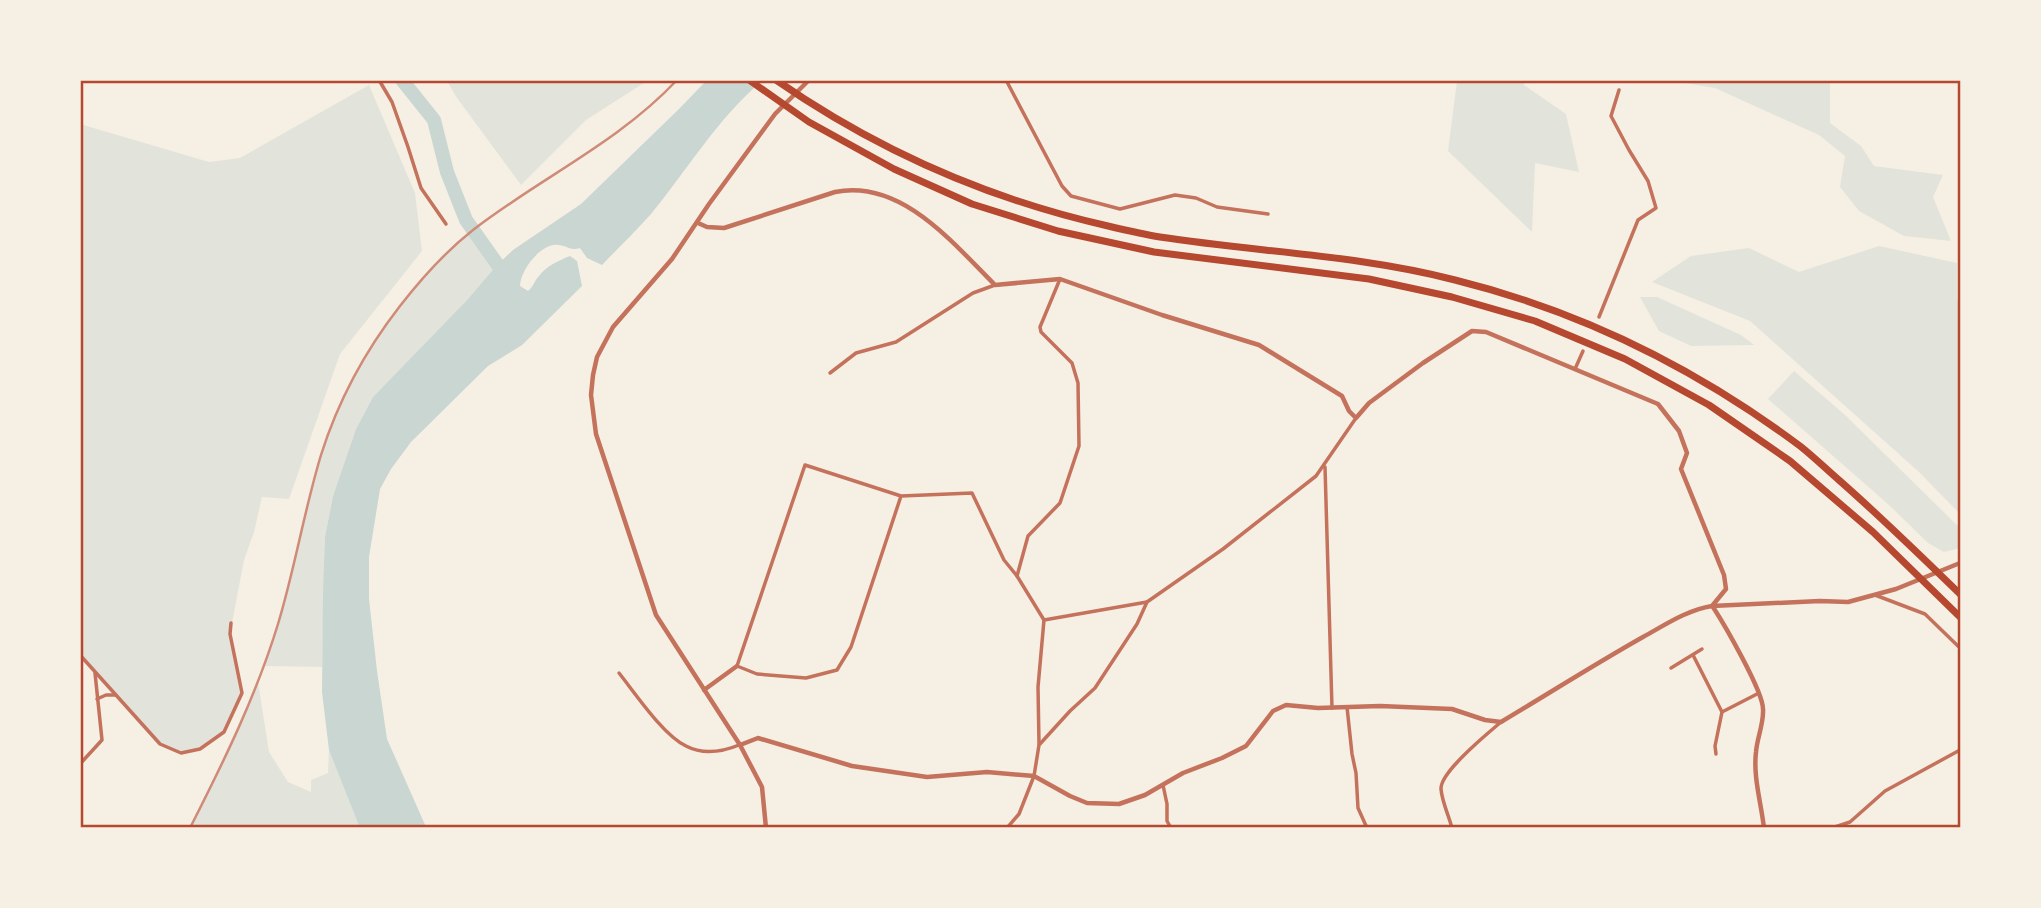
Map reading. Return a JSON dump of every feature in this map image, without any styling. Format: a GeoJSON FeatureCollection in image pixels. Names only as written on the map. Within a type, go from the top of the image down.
{"type":"FeatureCollection","features":[{"type":"Feature","properties":{"kind":"highway"},"geometry":{"type":"LineString","coordinates":[[749,80],[809,122],[894,169],[972,204],[1058,231],[1154,253],[1369,279],[1452,296],[1535,321],[1614,354],[1709,405],[1790,461],[1873,532],[1961,617]]}},
{"type":"Feature","properties":{"kind":"highway"},"geometry":{"type":"LineString","coordinates":[[776,80],[817,109],[902,155],[965,183],[1063,216],[1157,237],[1372,263],[1455,279],[1542,306],[1633,344],[1718,390],[1801,447],[1884,520],[1961,594]]}},
{"type":"Feature","properties":{"kind":"street"},"geometry":{"type":"LineString","coordinates":[[379,80],[391,102],[421,188],[446,224]]}},
{"type":"Feature","properties":{"kind":"street"},"geometry":{"type":"LineString","coordinates":[[766,828],[762,787],[740,744],[656,615],[596,435],[591,395],[597,357],[609,335],[672,259],[775,114],[809,80]]}},
{"type":"Feature","properties":{"kind":"street"},"geometry":{"type":"LineString","coordinates":[[1006,80],[1062,186],[1071,196],[1120,209],[1175,195],[1196,198],[1217,207],[1268,214]]}},
{"type":"Feature","properties":{"kind":"street"},"geometry":{"type":"LineString","coordinates":[[1599,317],[1638,220],[1656,208],[1648,181],[1611,116],[1619,90]]}},
{"type":"Feature","properties":{"kind":"street"},"geometry":{"type":"LineString","coordinates":[[698,223],[708,228],[724,228],[835,192],[853,189],[880,193],[899,201],[924,218],[995,285]]}},
{"type":"Feature","properties":{"kind":"street"},"geometry":{"type":"LineString","coordinates":[[1017,576],[1028,536],[1060,503],[1079,446],[1080,403],[1072,363],[1041,332],[1040,327],[1060,279]]}},
{"type":"Feature","properties":{"kind":"street"},"geometry":{"type":"LineString","coordinates":[[830,373],[856,353],[896,342],[973,293],[995,285],[1060,279],[1259,345],[1342,396],[1349,411],[1356,418]]}},
{"type":"Feature","properties":{"kind":"street"},"geometry":{"type":"LineString","coordinates":[[1044,620],[1147,602],[1223,549],[1316,476],[1368,403],[1472,331],[1486,332],[1658,404],[1679,431],[1687,453],[1681,469],[1724,575],[1726,589],[1712,606]]}},
{"type":"Feature","properties":{"kind":"street"},"geometry":{"type":"LineString","coordinates":[[1575,369],[1583,351]]}},
{"type":"Feature","properties":{"kind":"street"},"geometry":{"type":"LineString","coordinates":[[704,690],[737,666],[805,465],[901,496],[972,493],[1004,561],[1017,576],[1044,620],[1038,687],[1039,745],[1034,776],[1019,814],[1007,828]]}},
{"type":"Feature","properties":{"kind":"street"},"geometry":{"type":"LineString","coordinates":[[1325,465],[1332,708]]}},
{"type":"Feature","properties":{"kind":"street"},"geometry":{"type":"LineString","coordinates":[[737,666],[757,674],[806,678],[837,670],[851,647],[901,496]]}},
{"type":"Feature","properties":{"kind":"street"},"geometry":{"type":"LineString","coordinates":[[1452,828],[1441,790],[1443,782],[1448,773],[1483,737],[1502,722],[1687,613],[1712,606],[1848,602],[1896,589],[1961,563]]}},
{"type":"Feature","properties":{"kind":"street"},"geometry":{"type":"LineString","coordinates":[[1873,595],[1925,614],[1961,648]]}},
{"type":"Feature","properties":{"kind":"street"},"geometry":{"type":"LineString","coordinates":[[1039,745],[1095,688],[1137,624],[1147,602]]}},
{"type":"Feature","properties":{"kind":"street"},"geometry":{"type":"LineString","coordinates":[[1712,606],[1759,693],[1763,709],[1756,753],[1756,778],[1764,828]]}},
{"type":"Feature","properties":{"kind":"street"},"geometry":{"type":"LineString","coordinates":[[80,654],[160,744],[181,753],[200,749],[224,732],[242,693],[230,634],[231,623]]}},
{"type":"Feature","properties":{"kind":"street"},"geometry":{"type":"LineString","coordinates":[[1671,668],[1702,649]]}},
{"type":"Feature","properties":{"kind":"street"},"geometry":{"type":"LineString","coordinates":[[1693,655],[1722,712],[1715,746],[1716,754]]}},
{"type":"Feature","properties":{"kind":"street"},"geometry":{"type":"LineString","coordinates":[[80,764],[102,740],[95,671]]}},
{"type":"Feature","properties":{"kind":"street"},"geometry":{"type":"LineString","coordinates":[[619,673],[654,717],[685,746],[701,751],[724,751],[758,738],[852,766],[927,777],[987,772],[1034,776],[1087,803],[1119,804],[1145,795],[1183,773],[1223,758],[1246,746],[1273,711],[1286,705],[1451,709],[1502,722]]}},
{"type":"Feature","properties":{"kind":"street"},"geometry":{"type":"LineString","coordinates":[[1722,712],[1759,693]]}},
{"type":"Feature","properties":{"kind":"street"},"geometry":{"type":"LineString","coordinates":[[97,699],[115,695]]}},
{"type":"Feature","properties":{"kind":"street"},"geometry":{"type":"LineString","coordinates":[[1347,707],[1358,808],[1367,828]]}},
{"type":"Feature","properties":{"kind":"street"},"geometry":{"type":"LineString","coordinates":[[1832,828],[1850,822],[1885,791],[1961,750]]}},
{"type":"Feature","properties":{"kind":"street"},"geometry":{"type":"LineString","coordinates":[[1163,785],[1167,821],[1171,828]]}},
{"type":"Feature","properties":{"kind":"street"},"geometry":{"type":"LineString","coordinates":[[1849,828],[1850,822]]}},
{"type":"Feature","properties":{"kind":"shaded area"},"geometry":{"type":"Polygon","coordinates":[[[447,81],[647,81],[586,120],[521,185],[447,81]]]}},
{"type":"Feature","properties":{"kind":"shaded area"},"geometry":{"type":"Polygon","coordinates":[[[706,81],[762,81],[731,111],[651,214],[602,265],[587,258],[580,248],[571,249],[559,245],[545,248],[533,259],[520,286],[528,291],[545,269],[570,256],[577,261],[582,286],[522,345],[488,366],[411,442],[380,489],[369,557],[369,599],[377,671],[387,739],[426,827],[360,828],[329,750],[322,692],[325,537],[333,496],[356,429],[373,397],[468,299],[497,265],[513,250],[581,204],[706,81]]]}},
{"type":"Feature","properties":{"kind":"shaded area"},"geometry":{"type":"Polygon","coordinates":[[[1457,81],[1524,81],[1524,85],[1566,114],[1579,172],[1535,163],[1532,232],[1448,151],[1457,81]]]}},
{"type":"Feature","properties":{"kind":"shaded area"},"geometry":{"type":"Polygon","coordinates":[[[1673,81],[1830,81],[1830,123],[1861,146],[1874,166],[1943,175],[1933,197],[1951,241],[1904,236],[1859,211],[1840,187],[1845,156],[1819,135],[1715,88],[1673,81]]]}},
{"type":"Feature","properties":{"kind":"shaded area"},"geometry":{"type":"Polygon","coordinates":[[[369,85],[415,193],[422,251],[340,354],[289,499],[262,497],[244,560],[230,634],[242,693],[224,732],[200,749],[181,753],[160,744],[81,655],[80,124],[209,162],[240,158],[369,85]]]}},
{"type":"Feature","properties":{"kind":"shaded area"},"geometry":{"type":"Polygon","coordinates":[[[476,228],[497,265],[468,299],[373,397],[356,429],[333,496],[325,537],[322,667],[264,666],[284,601],[322,452],[354,376],[370,348],[407,296],[429,271],[476,228]]]}},
{"type":"Feature","properties":{"kind":"shaded area"},"geometry":{"type":"Polygon","coordinates":[[[1879,246],[1957,263],[1957,300],[1960,300],[1960,514],[1919,472],[1750,321],[1652,282],[1691,256],[1749,248],[1799,272],[1879,246]]]}},
{"type":"Feature","properties":{"kind":"shaded area"},"geometry":{"type":"Polygon","coordinates":[[[1640,297],[1657,297],[1741,335],[1754,345],[1691,346],[1659,331],[1640,297]]]}},
{"type":"Feature","properties":{"kind":"shaded area"},"geometry":{"type":"Polygon","coordinates":[[[1794,371],[1844,414],[1960,528],[1960,548],[1944,552],[1928,543],[1889,505],[1768,399],[1794,371]]]}},
{"type":"Feature","properties":{"kind":"shaded area"},"geometry":{"type":"Polygon","coordinates":[[[258,682],[269,752],[288,782],[311,792],[311,780],[328,773],[329,750],[361,827],[191,828],[234,741],[258,682]]]}},
{"type":"Feature","properties":{"kind":"waterway"},"geometry":{"type":"LineString","coordinates":[[402,80],[434,120],[447,172],[466,220],[507,278]]}},
{"type":"Feature","properties":{"kind":"railway"},"geometry":{"type":"LineString","coordinates":[[190,828],[260,677],[284,603],[321,455],[344,396],[375,341],[416,286],[463,238],[630,123],[677,80]]}}]}
